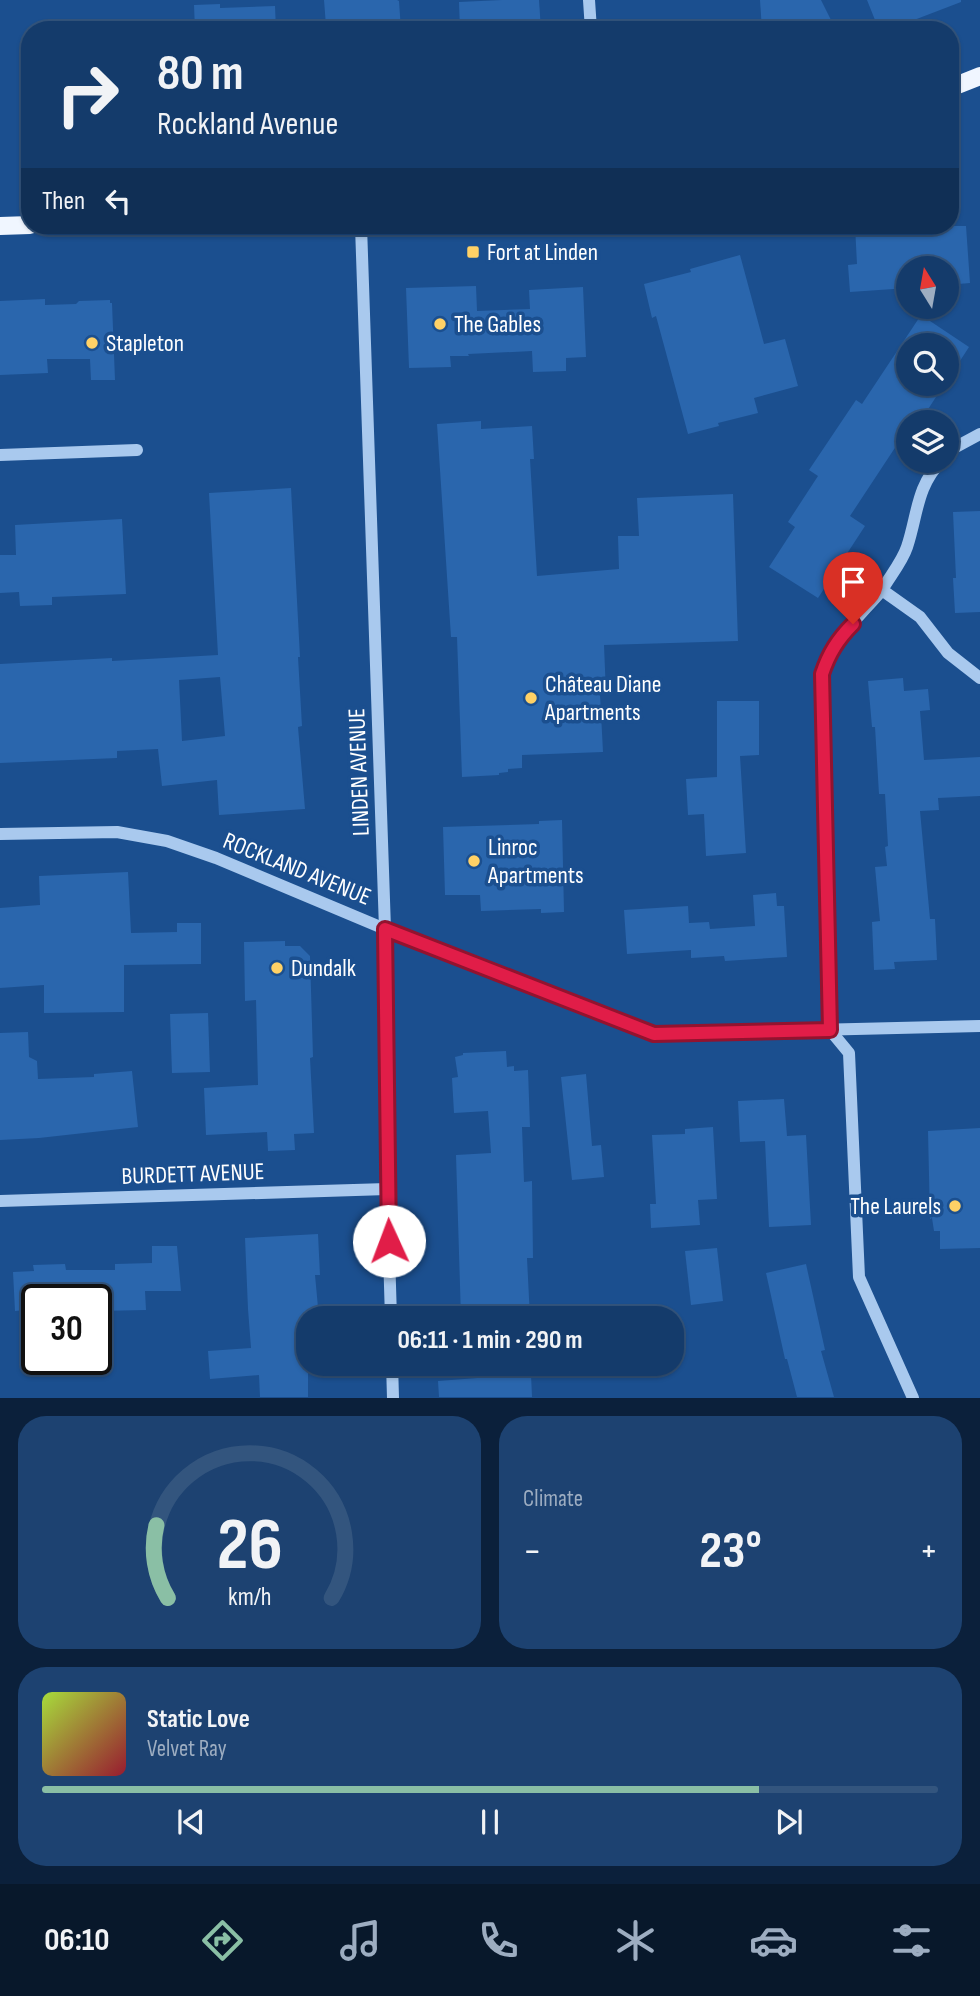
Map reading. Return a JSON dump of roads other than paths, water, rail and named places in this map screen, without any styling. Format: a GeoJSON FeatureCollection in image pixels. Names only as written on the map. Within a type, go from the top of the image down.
{"type":"FeatureCollection","features":[{"type":"Feature","properties":{"kind":"main road"},"geometry":{"type":"LineString","coordinates":[[959,84],[980,76]]}},
{"type":"Feature","properties":{"kind":"main road"},"geometry":{"type":"LineString","coordinates":[[0,226],[21,225]]}},
{"type":"Feature","properties":{"kind":"street"},"geometry":{"type":"LineString","coordinates":[[589,0],[590,21]]}},
{"type":"Feature","properties":{"kind":"street","name":"LINDEN AVENUE"},"geometry":{"type":"LineString","coordinates":[[361,235],[385,929],[391,1306]]}},
{"type":"Feature","properties":{"kind":"street"},"geometry":{"type":"LineString","coordinates":[[959,445],[980,434]]}},
{"type":"Feature","properties":{"kind":"street"},"geometry":{"type":"LineString","coordinates":[[0,455],[137,450]]}},
{"type":"Feature","properties":{"kind":"street"},"geometry":{"type":"LineString","coordinates":[[913,1398],[859,1278],[849,1053],[830,1030],[822,674],[828,655],[840,637],[882,590],[906,548],[919,499],[930,473]]}},
{"type":"Feature","properties":{"kind":"street"},"geometry":{"type":"LineString","coordinates":[[882,590],[920,617],[948,653],[980,678]]}},
{"type":"Feature","properties":{"kind":"street","name":"ROCKLAND AVENUE"},"geometry":{"type":"LineString","coordinates":[[0,834],[117,832],[167,841],[216,858],[385,929],[654,1034],[980,1026]]}},
{"type":"Feature","properties":{"kind":"street","name":"BURDETT AVENUE"},"geometry":{"type":"LineString","coordinates":[[0,1201],[387,1189]]}},
{"type":"Feature","properties":{"kind":"street"},"geometry":{"type":"LineString","coordinates":[[392,1376],[393,1398]]}},
{"type":"Feature","properties":{"kind":"place","name":"Fort at Linden"},"geometry":{"type":"Point","coordinates":[473,252]}},
{"type":"Feature","properties":{"kind":"place","name":"The Gables"},"geometry":{"type":"Point","coordinates":[440,324]}},
{"type":"Feature","properties":{"kind":"place","name":"Stapleton"},"geometry":{"type":"Point","coordinates":[92,343]}},
{"type":"Feature","properties":{"kind":"place","name":"Château Diane Apartments"},"geometry":{"type":"Point","coordinates":[531,698]}},
{"type":"Feature","properties":{"kind":"place","name":"Linroc Apartments"},"geometry":{"type":"Point","coordinates":[474,861]}},
{"type":"Feature","properties":{"kind":"place","name":"Dundalk"},"geometry":{"type":"Point","coordinates":[277,968]}},
{"type":"Feature","properties":{"kind":"place","name":"The Laurels"},"geometry":{"type":"Point","coordinates":[955,1206]}}]}
